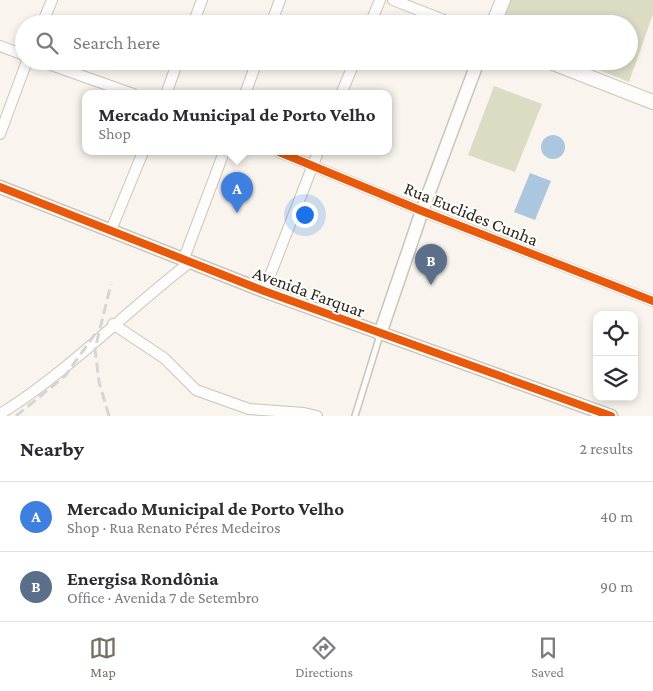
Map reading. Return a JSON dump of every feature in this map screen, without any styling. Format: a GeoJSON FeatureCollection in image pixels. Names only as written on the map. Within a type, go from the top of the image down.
{"type":"FeatureCollection","features":[{"type":"Feature","properties":{"kind":"main road"},"geometry":{"type":"LineString","coordinates":[[497,15],[503,0]]}},
{"type":"Feature","properties":{"kind":"main road"},"geometry":{"type":"LineString","coordinates":[[571,70],[653,102]]}},
{"type":"Feature","properties":{"kind":"street"},"geometry":{"type":"LineString","coordinates":[[46,15],[52,0]]}},
{"type":"Feature","properties":{"kind":"street"},"geometry":{"type":"LineString","coordinates":[[196,15],[202,0]]}},
{"type":"Feature","properties":{"kind":"street"},"geometry":{"type":"LineString","coordinates":[[274,15],[280,0]]}},
{"type":"Feature","properties":{"kind":"street"},"geometry":{"type":"LineString","coordinates":[[374,15],[380,0]]}},
{"type":"Feature","properties":{"kind":"street"},"geometry":{"type":"LineString","coordinates":[[393,0],[431,15]]}},
{"type":"Feature","properties":{"kind":"street"},"geometry":{"type":"LineString","coordinates":[[0,46],[15,52]]}},
{"type":"Feature","properties":{"kind":"street"},"geometry":{"type":"LineString","coordinates":[[0,134],[24,70]]}},
{"type":"Feature","properties":{"kind":"street"},"geometry":{"type":"LineString","coordinates":[[65,70],[122,90]]}},
{"type":"Feature","properties":{"kind":"street"},"geometry":{"type":"LineString","coordinates":[[167,90],[175,70]]}},
{"type":"Feature","properties":{"kind":"street"},"geometry":{"type":"LineString","coordinates":[[246,90],[254,70]]}},
{"type":"Feature","properties":{"kind":"street"},"geometry":{"type":"LineString","coordinates":[[343,90],[351,70]]}},
{"type":"Feature","properties":{"kind":"street"},"geometry":{"type":"LineString","coordinates":[[380,334],[422,211],[475,70]]}},
{"type":"Feature","properties":{"kind":"street"},"geometry":{"type":"LineString","coordinates":[[111,230],[141,155]]}},
{"type":"Feature","properties":{"kind":"street"},"geometry":{"type":"LineString","coordinates":[[0,414],[36,392],[186,262],[223,155]]}},
{"type":"Feature","properties":{"kind":"street","name":"Rua Euclides Cunha"},"geometry":{"type":"LineString","coordinates":[[286,155],[422,211],[653,301]]}},
{"type":"Feature","properties":{"kind":"street"},"geometry":{"type":"LineString","coordinates":[[264,291],[317,155]]}},
{"type":"Feature","properties":{"kind":"street","name":"Avenida Farquar"},"geometry":{"type":"LineString","coordinates":[[0,187],[111,230],[186,262],[380,334],[611,416]]}},
{"type":"Feature","properties":{"kind":"street"},"geometry":{"type":"LineString","coordinates":[[114,324],[164,358],[196,390],[249,409],[304,413],[317,416]]}},
{"type":"Feature","properties":{"kind":"lane"},"geometry":{"type":"LineString","coordinates":[[355,416],[380,334]]}},
{"type":"Feature","properties":{"kind":"green space"},"geometry":{"type":"Polygon","coordinates":[[[507,0],[653,0],[653,14],[638,56],[638,15],[501,15],[507,0]]]}},
{"type":"Feature","properties":{"kind":"green space"},"geometry":{"type":"Polygon","coordinates":[[[599,70],[633,70],[629,82],[599,70]]]}},
{"type":"Feature","properties":{"kind":"green space"},"geometry":{"type":"Polygon","coordinates":[[[494,86],[542,104],[515,172],[468,155],[494,86]]]}},
{"type":"Feature","properties":{"kind":"water"},"geometry":{"type":"Polygon","coordinates":[[[548,135],[558,135],[565,142],[565,152],[558,159],[548,159],[541,152],[541,142],[548,135]]]}},
{"type":"Feature","properties":{"kind":"water"},"geometry":{"type":"Polygon","coordinates":[[[530,173],[551,181],[535,220],[514,212],[530,173]]]}},
{"type":"Feature","properties":{"kind":"railway"},"geometry":{"type":"LineString","coordinates":[[109,416],[99,382],[95,349],[111,284]]}},
{"type":"Feature","properties":{"kind":"railway"},"geometry":{"type":"LineString","coordinates":[[16,416],[65,376],[95,334]]}},
{"type":"Feature","properties":{"kind":"cycle path"},"geometry":{"type":"LineString","coordinates":[[286,155],[422,211],[653,301]]}},
{"type":"Feature","properties":{"kind":"cycle path"},"geometry":{"type":"LineString","coordinates":[[0,187],[264,291],[611,416]]}},
{"type":"Feature","properties":{"kind":"place","name":"Mercado Municipal de Porto Velho"},"geometry":{"type":"Point","coordinates":[237,213]}},
{"type":"Feature","properties":{"kind":"place","name":"Energisa Rondônia"},"geometry":{"type":"Point","coordinates":[431,285]}}]}
